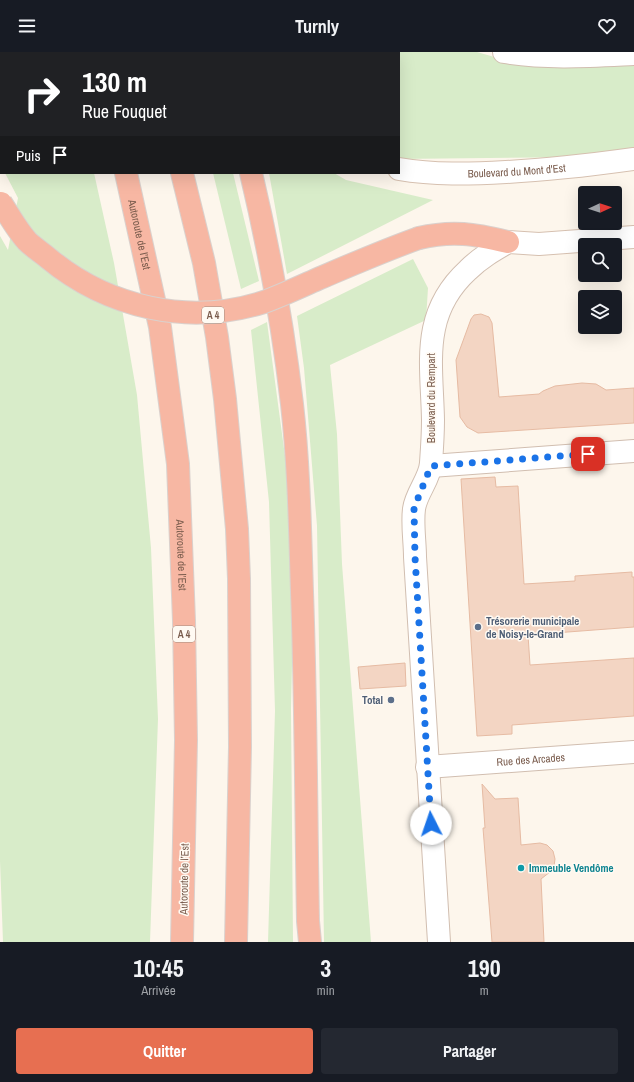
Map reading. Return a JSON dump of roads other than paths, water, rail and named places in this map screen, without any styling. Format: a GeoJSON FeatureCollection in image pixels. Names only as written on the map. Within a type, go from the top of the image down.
{"type":"FeatureCollection","features":[{"type":"Feature","properties":{"kind":"highway","name":"Autoroute de l’Est"},"geometry":{"type":"LineString","coordinates":[[126,174],[160,327],[178,464],[184,614],[186,740],[182,942]]}},
{"type":"Feature","properties":{"kind":"highway","name":"A 4"},"geometry":{"type":"LineString","coordinates":[[182,174],[204,263],[217,337],[226,406],[237,529],[239,578],[240,747],[236,942]]}},
{"type":"Feature","properties":{"kind":"highway"},"geometry":{"type":"LineString","coordinates":[[251,174],[267,244],[280,318],[292,405],[298,480],[304,637],[308,921],[310,942]]}},
{"type":"Feature","properties":{"kind":"highway"},"geometry":{"type":"LineString","coordinates":[[0,202],[27,241],[65,272],[104,294],[142,307],[179,312],[204,313],[264,302],[418,238],[438,234],[454,233],[470,234],[508,242]]}},
{"type":"Feature","properties":{"kind":"street"},"geometry":{"type":"LineString","coordinates":[[504,52],[525,55],[578,56],[634,54]]}},
{"type":"Feature","properties":{"kind":"street","name":"Boulevard du Mont d'Est"},"geometry":{"type":"LineString","coordinates":[[400,169],[466,174],[582,167],[634,159]]}},
{"type":"Feature","properties":{"kind":"street"},"geometry":{"type":"LineString","coordinates":[[508,242],[539,244],[634,237]]}},
{"type":"Feature","properties":{"kind":"street","name":"Boulevard du Rempart"},"geometry":{"type":"LineString","coordinates":[[438,942],[415,557],[414,508],[431,466],[433,421],[430,363],[431,345],[437,317],[450,291],[459,279],[485,255],[508,242]]}},
{"type":"Feature","properties":{"kind":"street"},"geometry":{"type":"LineString","coordinates":[[431,466],[634,451]]}},
{"type":"Feature","properties":{"kind":"street","name":"Rue des Arcades"},"geometry":{"type":"LineString","coordinates":[[427,767],[634,752]]}},
{"type":"Feature","properties":{"kind":"place","name":"Trésorerie municipale de Noisy-le-Grand"},"geometry":{"type":"Point","coordinates":[478,627]}},
{"type":"Feature","properties":{"kind":"place","name":"Total"},"geometry":{"type":"Point","coordinates":[391,700]}},
{"type":"Feature","properties":{"kind":"place","name":"Immeuble Vendôme"},"geometry":{"type":"Point","coordinates":[521,868]}}]}
